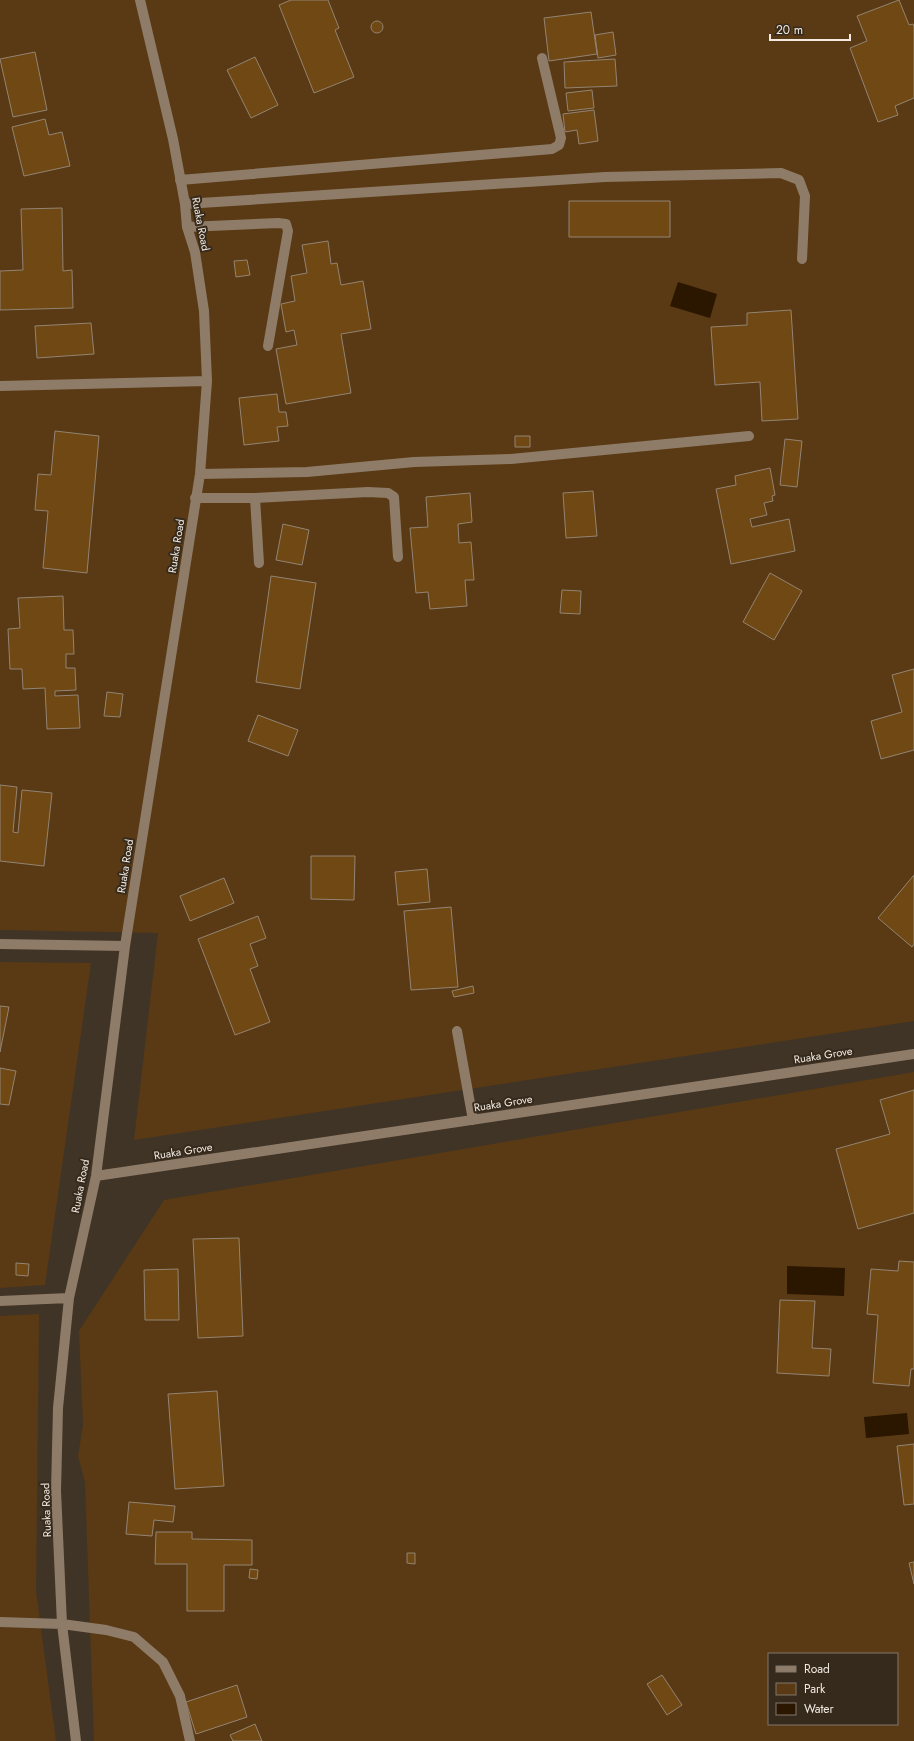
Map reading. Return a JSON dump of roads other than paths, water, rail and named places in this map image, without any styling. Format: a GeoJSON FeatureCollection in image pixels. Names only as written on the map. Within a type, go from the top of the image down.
{"type":"FeatureCollection","features":[{"type":"Feature","properties":{"kind":"street","name":"Ruaka Road"},"geometry":{"type":"LineString","coordinates":[[76,1741],[62,1624],[56,1491],[58,1408],[69,1298],[96,1176],[124,946],[200,474],[207,381],[204,311],[195,252],[187,228],[185,204],[172,139],[140,0]]}},
{"type":"Feature","properties":{"kind":"street"},"geometry":{"type":"LineString","coordinates":[[180,180],[552,149],[558,145],[561,138],[542,58]]}},
{"type":"Feature","properties":{"kind":"street"},"geometry":{"type":"LineString","coordinates":[[185,204],[589,178],[781,173],[799,180],[805,196],[802,259]]}},
{"type":"Feature","properties":{"kind":"street"},"geometry":{"type":"LineString","coordinates":[[187,228],[278,223],[286,224],[288,230],[268,346]]}},
{"type":"Feature","properties":{"kind":"street"},"geometry":{"type":"LineString","coordinates":[[0,386],[207,381]]}},
{"type":"Feature","properties":{"kind":"street"},"geometry":{"type":"LineString","coordinates":[[200,474],[307,472],[414,462],[511,459],[749,436]]}},
{"type":"Feature","properties":{"kind":"street"},"geometry":{"type":"LineString","coordinates":[[195,498],[255,498],[388,492],[394,497],[398,557]]}},
{"type":"Feature","properties":{"kind":"street"},"geometry":{"type":"LineString","coordinates":[[255,498],[259,563]]}},
{"type":"Feature","properties":{"kind":"street"},"geometry":{"type":"LineString","coordinates":[[0,944],[124,946]]}},
{"type":"Feature","properties":{"kind":"street"},"geometry":{"type":"LineString","coordinates":[[457,1032],[473,1120]]}},
{"type":"Feature","properties":{"kind":"street","name":"Ruaka Grove"},"geometry":{"type":"LineString","coordinates":[[96,1176],[914,1054]]}},
{"type":"Feature","properties":{"kind":"street"},"geometry":{"type":"LineString","coordinates":[[0,1301],[69,1298]]}},
{"type":"Feature","properties":{"kind":"street"},"geometry":{"type":"LineString","coordinates":[[0,1622],[62,1624],[106,1630],[134,1637],[163,1662],[180,1696],[190,1741]]}},
{"type":"Feature","properties":{"kind":"water"},"geometry":{"type":"Polygon","coordinates":[[[678,282],[717,294],[710,318],[670,306],[678,282]]]}},
{"type":"Feature","properties":{"kind":"water"},"geometry":{"type":"Polygon","coordinates":[[[787,1266],[845,1268],[844,1296],[787,1294],[787,1266]]]}},
{"type":"Feature","properties":{"kind":"water"},"geometry":{"type":"Polygon","coordinates":[[[907,1413],[909,1434],[866,1438],[864,1417],[907,1413]]]}}]}
